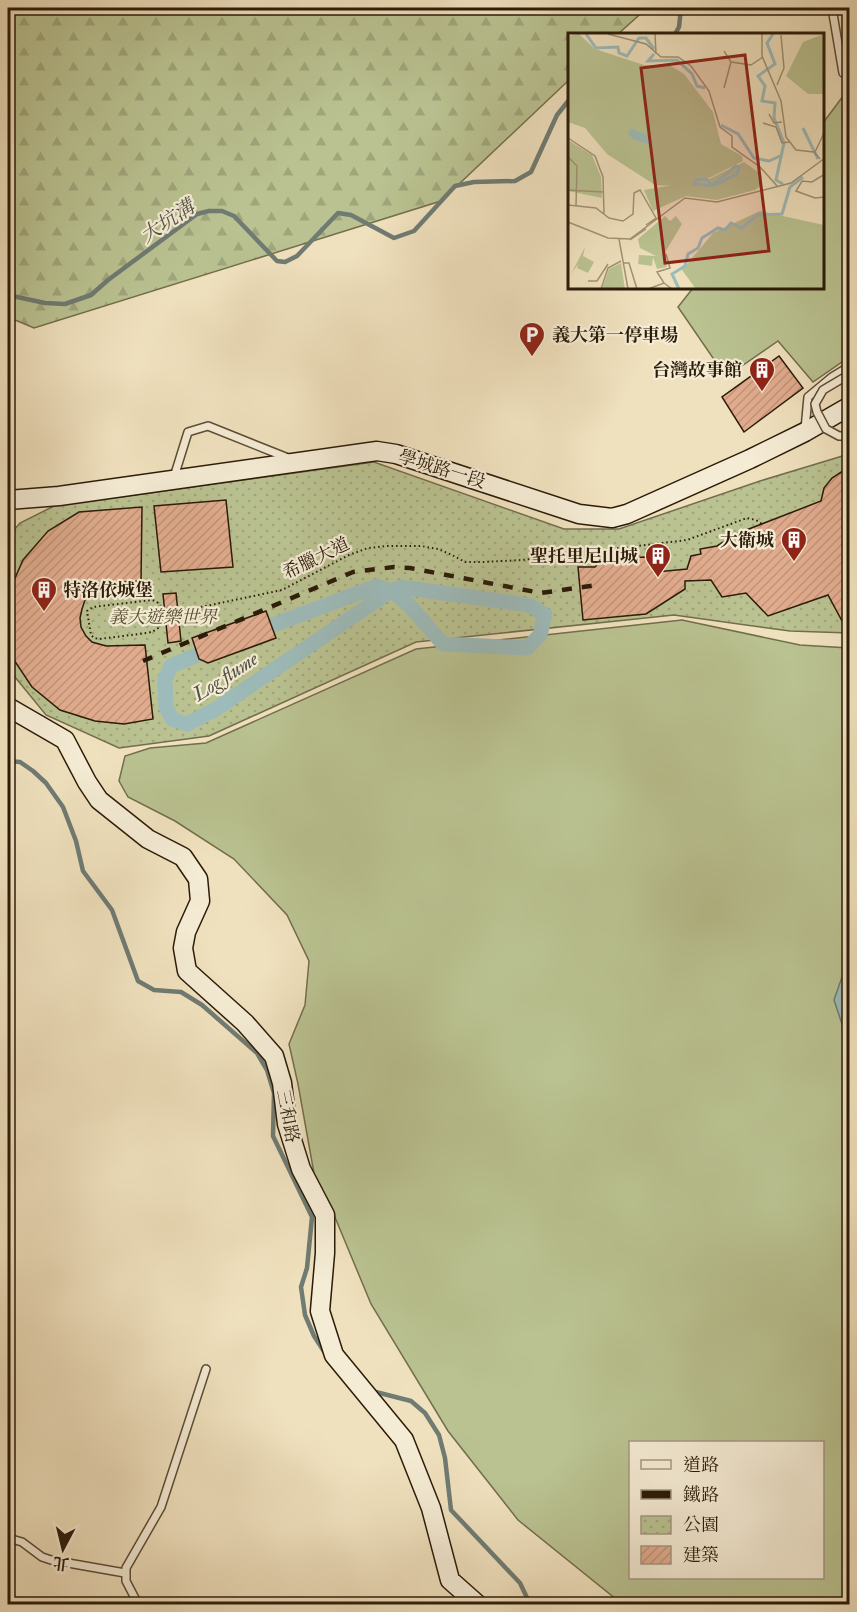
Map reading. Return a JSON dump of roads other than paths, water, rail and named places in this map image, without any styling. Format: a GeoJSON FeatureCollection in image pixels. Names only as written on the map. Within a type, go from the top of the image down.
{"type":"FeatureCollection","features":[{"type":"Feature","properties":{"kind":"street","name":"學城路一段"},"geometry":{"type":"LineString","coordinates":[[8,500],[59,496],[298,466],[377,451],[396,454],[579,513],[612,518],[627,514],[750,459],[805,432],[849,406]]}},
{"type":"Feature","properties":{"kind":"street","name":"三和路"},"geometry":{"type":"LineString","coordinates":[[8,707],[65,740],[99,800],[148,839],[183,857],[198,879],[200,901],[186,932],[183,948],[187,971],[245,1023],[274,1056],[282,1083],[287,1124],[301,1169],[325,1215],[325,1253],[320,1311],[334,1355],[404,1440],[431,1508],[450,1580],[477,1605]]}},
{"type":"Feature","properties":{"kind":"lane"},"geometry":{"type":"LineString","coordinates":[[832,8],[843,73]]}},
{"type":"Feature","properties":{"kind":"lane"},"geometry":{"type":"LineString","coordinates":[[805,432],[808,397],[849,366]]}},
{"type":"Feature","properties":{"kind":"lane"},"geometry":{"type":"LineString","coordinates":[[849,374],[823,390],[815,404],[826,429],[839,436],[849,436]]}},
{"type":"Feature","properties":{"kind":"lane"},"geometry":{"type":"LineString","coordinates":[[173,480],[188,432],[208,426],[298,466]]}},
{"type":"Feature","properties":{"kind":"lane"},"geometry":{"type":"LineString","coordinates":[[138,1605],[126,1581],[126,1568],[161,1506],[206,1369]]}},
{"type":"Feature","properties":{"kind":"lane"},"geometry":{"type":"LineString","coordinates":[[8,1538],[22,1542],[42,1557],[51,1560],[125,1573]]}},
{"type":"Feature","properties":{"kind":"water"},"geometry":{"type":"Polygon","coordinates":[[[849,974],[849,1035],[843,1027],[834,1000],[842,977],[849,974]]]}},
{"type":"Feature","properties":{"kind":"waterway","name":"大坑溝"},"geometry":{"type":"LineString","coordinates":[[676,33],[679,27],[681,8]]}},
{"type":"Feature","properties":{"kind":"waterway","name":"大坑溝"},"geometry":{"type":"LineString","coordinates":[[8,295],[45,303],[65,304],[91,295],[197,214],[209,211],[222,211],[234,216],[277,261],[285,262],[297,256],[338,213],[351,215],[394,238],[414,231],[455,186],[474,182],[515,181],[531,172],[557,115],[568,101]]}},
{"type":"Feature","properties":{"kind":"waterway","name":"Log flume"},"geometry":{"type":"LineString","coordinates":[[252,633],[377,586],[395,593]]}},
{"type":"Feature","properties":{"kind":"waterway","name":"Log flume"},"geometry":{"type":"LineString","coordinates":[[216,647],[171,666],[165,679],[166,707],[172,719],[187,724],[216,709],[392,590],[401,587],[522,604],[531,606],[545,615],[540,635],[527,648],[443,644],[410,606],[395,593]]}},
{"type":"Feature","properties":{"kind":"waterway"},"geometry":{"type":"LineString","coordinates":[[8,761],[20,762],[33,771],[46,783],[63,807],[76,841],[83,871],[112,910],[138,981],[154,990],[181,992],[202,1005],[257,1053],[267,1070],[274,1093],[273,1136],[312,1217],[307,1268],[301,1287],[305,1315],[314,1336],[325,1353]]}},
{"type":"Feature","properties":{"kind":"waterway"},"geometry":{"type":"LineString","coordinates":[[372,1391],[411,1401],[425,1413],[439,1435],[445,1458],[451,1510],[520,1583],[530,1604]]}},
{"type":"Feature","properties":{"kind":"railway"},"geometry":{"type":"LineString","coordinates":[[143,661],[353,572],[394,567],[410,568],[541,593],[597,585]]}},
{"type":"Feature","properties":{"kind":"place","name":"義大第一停車場"},"geometry":{"type":"Point","coordinates":[532,358]}},
{"type":"Feature","properties":{"kind":"place","name":"台灣故事館"},"geometry":{"type":"Point","coordinates":[762,393]}},
{"type":"Feature","properties":{"kind":"place","name":"大衛城"},"geometry":{"type":"Point","coordinates":[794,563]}},
{"type":"Feature","properties":{"kind":"place","name":"聖托里尼山城"},"geometry":{"type":"Point","coordinates":[658,579]}},
{"type":"Feature","properties":{"kind":"place","name":"特洛依城堡"},"geometry":{"type":"Point","coordinates":[44,613]}},
{"type":"Feature","properties":{"kind":"park label","name":"義大遊樂世界"},"geometry":{"type":"Point","coordinates":[163,617]}}]}
